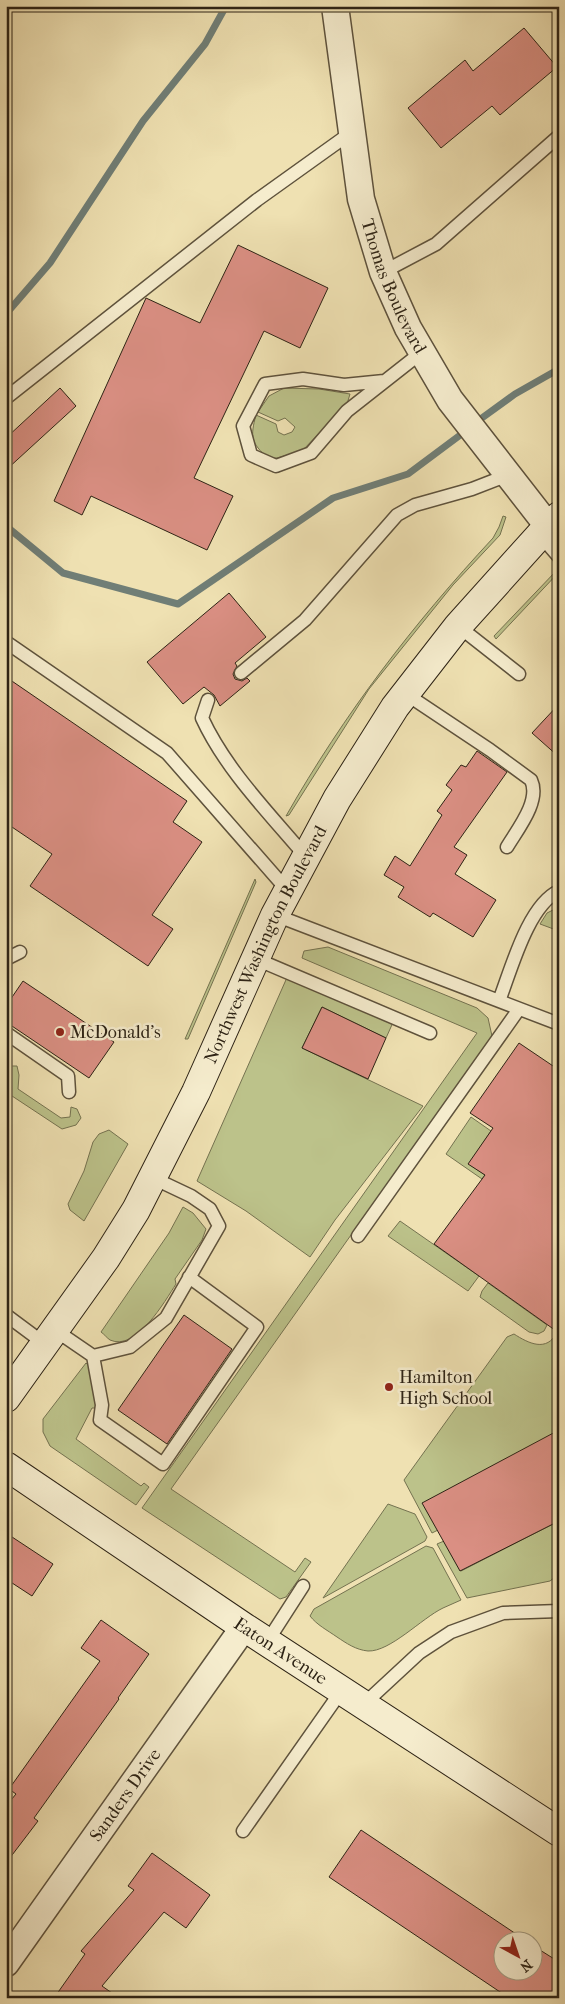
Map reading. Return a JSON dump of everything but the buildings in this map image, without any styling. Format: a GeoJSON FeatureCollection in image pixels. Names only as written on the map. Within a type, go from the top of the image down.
{"type":"FeatureCollection","features":[{"type":"Feature","properties":{"kind":"main road","name":"Northwest Washington Boulevard"},"geometry":{"type":"LineString","coordinates":[[6,1398],[106,1258],[136,1210],[196,1092],[275,915],[337,799],[406,694],[458,626],[549,525]]}},
{"type":"Feature","properties":{"kind":"main road","name":"Eaton Avenue"},"geometry":{"type":"LineString","coordinates":[[6,1466],[244,1627],[559,1832]]}},
{"type":"Feature","properties":{"kind":"street","name":"Thomas Boulevard"},"geometry":{"type":"LineString","coordinates":[[335,6],[361,199],[383,272],[408,328],[450,400],[508,476],[549,525]]}},
{"type":"Feature","properties":{"kind":"street","name":"Sanders Drive"},"geometry":{"type":"LineString","coordinates":[[6,1963],[244,1627]]}},
{"type":"Feature","properties":{"kind":"lane"},"geometry":{"type":"LineString","coordinates":[[6,398],[257,200],[352,132]]}},
{"type":"Feature","properties":{"kind":"lane"},"geometry":{"type":"LineString","coordinates":[[383,272],[436,244],[559,136]]}},
{"type":"Feature","properties":{"kind":"lane"},"geometry":{"type":"LineString","coordinates":[[384,381],[344,385],[303,379],[265,384],[243,426],[251,456],[276,466],[311,453],[347,411],[422,352]]}},
{"type":"Feature","properties":{"kind":"lane"},"geometry":{"type":"LineString","coordinates":[[241,673],[305,620],[397,515],[415,504],[508,476]]}},
{"type":"Feature","properties":{"kind":"lane"},"geometry":{"type":"LineString","coordinates":[[549,525],[559,557]]}},
{"type":"Feature","properties":{"kind":"lane"},"geometry":{"type":"LineString","coordinates":[[458,626],[519,674]]}},
{"type":"Feature","properties":{"kind":"lane"},"geometry":{"type":"LineString","coordinates":[[6,642],[167,752],[288,892]]}},
{"type":"Feature","properties":{"kind":"lane"},"geometry":{"type":"LineString","coordinates":[[406,694],[531,780],[534,787],[531,804],[507,847]]}},
{"type":"Feature","properties":{"kind":"lane"},"geometry":{"type":"LineString","coordinates":[[208,700],[202,718],[214,743],[238,776],[306,857]]}},
{"type":"Feature","properties":{"kind":"lane"},"geometry":{"type":"LineString","coordinates":[[500,1001],[529,923],[550,895],[559,891]]}},
{"type":"Feature","properties":{"kind":"lane"},"geometry":{"type":"LineString","coordinates":[[275,915],[559,1024]]}},
{"type":"Feature","properties":{"kind":"lane"},"geometry":{"type":"LineString","coordinates":[[6,950],[20,952],[6,959]]}},
{"type":"Feature","properties":{"kind":"lane"},"geometry":{"type":"LineString","coordinates":[[256,959],[430,1034]]}},
{"type":"Feature","properties":{"kind":"lane"},"geometry":{"type":"LineString","coordinates":[[358,1236],[519,1009]]}},
{"type":"Feature","properties":{"kind":"lane"},"geometry":{"type":"LineString","coordinates":[[6,1032],[68,1076],[69,1092]]}},
{"type":"Feature","properties":{"kind":"lane"},"geometry":{"type":"LineString","coordinates":[[6,1315],[93,1356],[130,1347],[166,1318],[219,1226],[210,1209],[191,1196],[153,1178]]}},
{"type":"Feature","properties":{"kind":"lane"},"geometry":{"type":"LineString","coordinates":[[93,1356],[102,1405],[100,1420],[163,1464],[257,1327],[188,1279]]}},
{"type":"Feature","properties":{"kind":"lane"},"geometry":{"type":"LineString","coordinates":[[267,1642],[303,1586]]}},
{"type":"Feature","properties":{"kind":"lane"},"geometry":{"type":"LineString","coordinates":[[243,1831],[353,1697],[451,1632],[503,1613],[538,1610],[559,1611]]}},
{"type":"Feature","properties":{"kind":"green space"},"geometry":{"type":"Polygon","coordinates":[[[284,388],[319,389],[350,394],[347,404],[302,451],[277,458],[268,458],[258,448],[253,439],[254,423],[256,415],[276,424],[278,432],[284,435],[292,432],[295,427],[285,418],[278,421],[258,412],[269,396],[284,388]]]}},
{"type":"Feature","properties":{"kind":"green space"},"geometry":{"type":"Polygon","coordinates":[[[503,516],[506,517],[500,535],[453,585],[369,689],[289,815],[286,816],[308,778],[381,671],[435,603],[493,538],[503,516]]]}},
{"type":"Feature","properties":{"kind":"green space"},"geometry":{"type":"Polygon","coordinates":[[[557,570],[559,572],[496,639],[494,636],[557,570]]]}},
{"type":"Feature","properties":{"kind":"green space"},"geometry":{"type":"Polygon","coordinates":[[[255,879],[256,882],[188,1039],[185,1039],[255,879]]]}},
{"type":"Feature","properties":{"kind":"green space"},"geometry":{"type":"Polygon","coordinates":[[[559,907],[559,931],[540,924],[547,913],[559,907]]]}},
{"type":"Feature","properties":{"kind":"green space"},"geometry":{"type":"Polygon","coordinates":[[[328,947],[477,1008],[488,1018],[492,1036],[171,1489],[295,1572],[305,1558],[311,1562],[286,1597],[280,1599],[142,1508],[477,1033],[302,958],[304,951],[328,947]]]}},
{"type":"Feature","properties":{"kind":"green space"},"geometry":{"type":"Polygon","coordinates":[[[289,973],[395,1018],[386,1038],[322,1007],[302,1048],[423,1106],[335,1220],[310,1257],[246,1211],[197,1181],[289,973]]]}},
{"type":"Feature","properties":{"kind":"green space"},"geometry":{"type":"Polygon","coordinates":[[[11,1066],[17,1066],[19,1075],[18,1089],[61,1118],[70,1117],[71,1107],[77,1109],[81,1118],[76,1125],[62,1129],[6,1092],[6,1069],[11,1066]]]}},
{"type":"Feature","properties":{"kind":"green space"},"geometry":{"type":"Polygon","coordinates":[[[471,1117],[491,1131],[469,1164],[485,1175],[482,1179],[446,1154],[471,1117]]]}},
{"type":"Feature","properties":{"kind":"green space"},"geometry":{"type":"Polygon","coordinates":[[[109,1130],[128,1144],[84,1221],[70,1210],[68,1204],[84,1171],[93,1142],[99,1134],[109,1130]]]}},
{"type":"Feature","properties":{"kind":"green space"},"geometry":{"type":"Polygon","coordinates":[[[183,1207],[193,1213],[206,1229],[202,1240],[175,1279],[176,1284],[171,1292],[149,1323],[130,1339],[120,1342],[110,1340],[101,1332],[169,1233],[183,1207]]]}},
{"type":"Feature","properties":{"kind":"green space"},"geometry":{"type":"Polygon","coordinates":[[[400,1221],[479,1276],[468,1291],[388,1236],[400,1221]]]}},
{"type":"Feature","properties":{"kind":"green space"},"geometry":{"type":"Polygon","coordinates":[[[488,1283],[547,1325],[544,1331],[538,1334],[529,1332],[480,1297],[488,1283]]]}},
{"type":"Feature","properties":{"kind":"green space"},"geometry":{"type":"Polygon","coordinates":[[[557,1332],[559,1334],[559,1430],[432,1533],[404,1480],[507,1337],[514,1334],[531,1343],[543,1344],[553,1338],[557,1332]]]}},
{"type":"Feature","properties":{"kind":"green space"},"geometry":{"type":"Polygon","coordinates":[[[86,1363],[92,1368],[98,1408],[92,1408],[76,1439],[141,1486],[144,1483],[149,1487],[136,1505],[50,1446],[43,1432],[43,1419],[86,1363]]]}},
{"type":"Feature","properties":{"kind":"green space"},"geometry":{"type":"Polygon","coordinates":[[[388,1504],[415,1514],[427,1537],[425,1541],[323,1598],[388,1504]]]}},
{"type":"Feature","properties":{"kind":"green space"},"geometry":{"type":"Polygon","coordinates":[[[559,1521],[559,1574],[550,1581],[467,1598],[437,1544],[444,1541],[461,1571],[559,1521]]]}},
{"type":"Feature","properties":{"kind":"green space"},"geometry":{"type":"Polygon","coordinates":[[[426,1546],[433,1548],[461,1600],[443,1608],[396,1640],[377,1650],[359,1649],[326,1630],[310,1616],[314,1609],[426,1546]]]}},
{"type":"Feature","properties":{"kind":"waterway"},"geometry":{"type":"LineString","coordinates":[[6,314],[50,263],[143,121],[205,44],[226,6]]}},
{"type":"Feature","properties":{"kind":"waterway"},"geometry":{"type":"LineString","coordinates":[[475,423],[515,394],[559,369]]}},
{"type":"Feature","properties":{"kind":"waterway"},"geometry":{"type":"LineString","coordinates":[[6,526],[63,573],[178,604],[333,498],[408,474],[467,430]]}},
{"type":"Feature","properties":{"kind":"place","name":"McDonald's"},"geometry":{"type":"Point","coordinates":[60,1032]}},
{"type":"Feature","properties":{"kind":"place","name":"Hamilton High School"},"geometry":{"type":"Point","coordinates":[389,1387]}}]}
